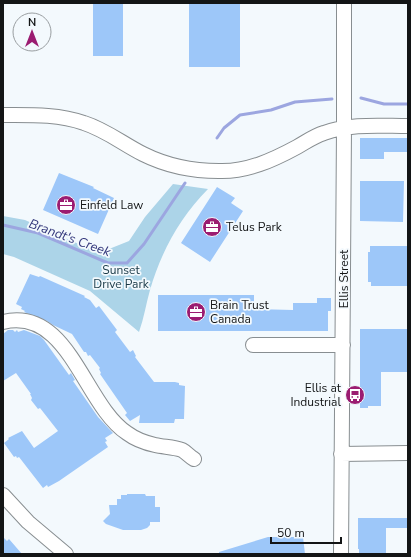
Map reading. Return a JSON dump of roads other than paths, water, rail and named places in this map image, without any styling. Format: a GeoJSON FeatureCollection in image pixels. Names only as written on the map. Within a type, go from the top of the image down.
{"type":"FeatureCollection","features":[{"type":"Feature","properties":{"kind":"street","name":"Ellis Street"},"geometry":{"type":"LineString","coordinates":[[341,554],[344,3]]}},
{"type":"Feature","properties":{"kind":"street"},"geometry":{"type":"LineString","coordinates":[[3,115],[50,115],[66,118],[103,130],[143,154],[157,160],[184,168],[221,171],[238,170],[258,165],[278,157],[322,133],[360,126],[408,126]]}},
{"type":"Feature","properties":{"kind":"street"},"geometry":{"type":"LineString","coordinates":[[3,322],[22,320],[34,322],[55,338],[73,360],[104,409],[127,434],[155,445],[183,451],[194,459]]}},
{"type":"Feature","properties":{"kind":"street"},"geometry":{"type":"LineString","coordinates":[[253,345],[343,345]]}},
{"type":"Feature","properties":{"kind":"street"},"geometry":{"type":"LineString","coordinates":[[341,454],[408,453]]}},
{"type":"Feature","properties":{"kind":"street"},"geometry":{"type":"LineString","coordinates":[[3,495],[28,522],[66,554]]}},
{"type":"Feature","properties":{"kind":"waterway","name":"Brandt's Creek"},"geometry":{"type":"LineString","coordinates":[[361,98],[384,104],[408,104]]}},
{"type":"Feature","properties":{"kind":"waterway","name":"Brandt's Creek"},"geometry":{"type":"LineString","coordinates":[[217,138],[224,128],[240,115],[271,110],[295,102],[332,99]]}},
{"type":"Feature","properties":{"kind":"waterway","name":"Brandt's Creek"},"geometry":{"type":"LineString","coordinates":[[3,225],[38,233],[108,263],[127,263],[144,244],[185,183]]}},
{"type":"Feature","properties":{"kind":"place","name":"Einfeld Law"},"geometry":{"type":"Point","coordinates":[66,205]}},
{"type":"Feature","properties":{"kind":"place","name":"Telus Park"},"geometry":{"type":"Point","coordinates":[212,227]}},
{"type":"Feature","properties":{"kind":"place","name":"Brain Trust Canada"},"geometry":{"type":"Point","coordinates":[196,312]}},
{"type":"Feature","properties":{"kind":"place","name":"Ellis at Industrial"},"geometry":{"type":"Point","coordinates":[355,395]}},
{"type":"Feature","properties":{"kind":"park label","name":"Sunset Drive Park"},"geometry":{"type":"Point","coordinates":[121,277]}}]}
